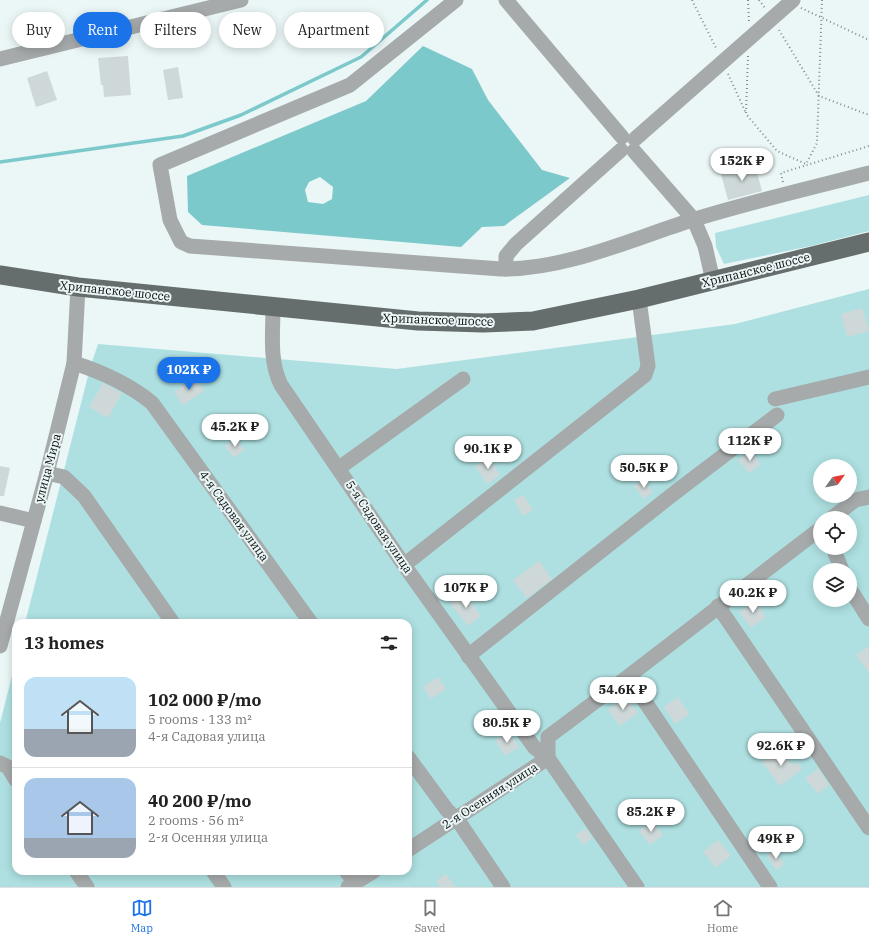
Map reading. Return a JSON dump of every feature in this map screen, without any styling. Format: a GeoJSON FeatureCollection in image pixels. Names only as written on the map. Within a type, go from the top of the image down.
{"type":"FeatureCollection","features":[{"type":"Feature","properties":{"kind":"main road","name":"Хрипанское шоссе"},"geometry":{"type":"LineString","coordinates":[[0,275],[78,288],[418,321],[484,323],[533,321],[639,299],[869,242]]}},
{"type":"Feature","properties":{"kind":"street"},"geometry":{"type":"LineString","coordinates":[[0,59],[241,0]]}},
{"type":"Feature","properties":{"kind":"street"},"geometry":{"type":"LineString","coordinates":[[456,0],[350,85],[160,165],[170,220],[181,242],[190,246],[506,269],[539,266],[585,256],[694,220],[785,194],[869,173]]}},
{"type":"Feature","properties":{"kind":"street"},"geometry":{"type":"LineString","coordinates":[[506,0],[694,220],[705,246],[713,281]]}},
{"type":"Feature","properties":{"kind":"street"},"geometry":{"type":"LineString","coordinates":[[506,269],[506,256],[516,244],[791,2]]}},
{"type":"Feature","properties":{"kind":"street","name":"улица Мира"},"geometry":{"type":"LineString","coordinates":[[12,619],[34,521],[74,363],[78,288]]}},
{"type":"Feature","properties":{"kind":"street"},"geometry":{"type":"LineString","coordinates":[[404,565],[645,375],[648,366],[639,299]]}},
{"type":"Feature","properties":{"kind":"street","name":"5-я Садовая улица"},"geometry":{"type":"LineString","coordinates":[[274,307],[273,358],[276,375],[281,385],[468,656],[534,747],[548,758],[638,887]]}},
{"type":"Feature","properties":{"kind":"street","name":"4-я Садовая улица"},"geometry":{"type":"LineString","coordinates":[[74,363],[124,382],[152,403],[308,619]]}},
{"type":"Feature","properties":{"kind":"street"},"geometry":{"type":"LineString","coordinates":[[774,399],[869,377]]}},
{"type":"Feature","properties":{"kind":"street"},"geometry":{"type":"LineString","coordinates":[[339,468],[463,379]]}},
{"type":"Feature","properties":{"kind":"street"},"geometry":{"type":"LineString","coordinates":[[468,656],[677,491],[777,415]]}},
{"type":"Feature","properties":{"kind":"street"},"geometry":{"type":"LineString","coordinates":[[47,473],[64,477],[84,496],[170,619]]}},
{"type":"Feature","properties":{"kind":"street"},"geometry":{"type":"LineString","coordinates":[[841,511],[855,500],[869,497]]}},
{"type":"Feature","properties":{"kind":"street"},"geometry":{"type":"LineString","coordinates":[[0,513],[34,521]]}},
{"type":"Feature","properties":{"kind":"street","name":"2-я Осенняя улица"},"geometry":{"type":"LineString","coordinates":[[412,847],[548,758],[548,738],[629,678],[718,606],[813,534]]}},
{"type":"Feature","properties":{"kind":"street"},"geometry":{"type":"LineString","coordinates":[[857,600],[868,617]]}},
{"type":"Feature","properties":{"kind":"street"},"geometry":{"type":"LineString","coordinates":[[718,606],[869,828]]}},
{"type":"Feature","properties":{"kind":"street","name":"улица Мира"},"geometry":{"type":"LineString","coordinates":[[0,646],[11,624]]}},
{"type":"Feature","properties":{"kind":"street"},"geometry":{"type":"LineString","coordinates":[[629,678],[770,887]]}},
{"type":"Feature","properties":{"kind":"street"},"geometry":{"type":"LineString","coordinates":[[412,762],[447,810],[456,819],[503,887]]}},
{"type":"Feature","properties":{"kind":"street"},"geometry":{"type":"LineString","coordinates":[[0,763],[8,767],[12,774]]}},
{"type":"Feature","properties":{"kind":"street"},"geometry":{"type":"LineString","coordinates":[[79,875],[87,887]]}},
{"type":"Feature","properties":{"kind":"street"},"geometry":{"type":"LineString","coordinates":[[216,875],[224,887]]}},
{"type":"Feature","properties":{"kind":"street"},"geometry":{"type":"LineString","coordinates":[[355,881],[366,875]]}},
{"type":"Feature","properties":{"kind":"path"},"geometry":{"type":"LineString","coordinates":[[748,0],[749,39],[746,114],[777,151],[806,164]]}},
{"type":"Feature","properties":{"kind":"path"},"geometry":{"type":"LineString","coordinates":[[759,0],[772,18],[819,96],[869,116]]}},
{"type":"Feature","properties":{"kind":"path"},"geometry":{"type":"LineString","coordinates":[[806,164],[816,143],[819,96],[820,16],[822,0]]}},
{"type":"Feature","properties":{"kind":"path"},"geometry":{"type":"LineString","coordinates":[[791,2],[869,40]]}},
{"type":"Feature","properties":{"kind":"path"},"geometry":{"type":"LineString","coordinates":[[785,194],[781,173],[806,164],[869,146]]}},
{"type":"Feature","properties":{"kind":"shaded area"},"geometry":{"type":"Polygon","coordinates":[[[423,46],[472,69],[488,100],[542,170],[570,178],[504,226],[482,227],[461,247],[202,225],[188,212],[187,176],[366,101],[423,46]],[[320,177],[309,182],[305,190],[308,202],[323,204],[332,199],[333,187],[320,177]]]}},
{"type":"Feature","properties":{"kind":"shaded area"},"geometry":{"type":"Polygon","coordinates":[[[869,195],[869,231],[811,246],[724,264],[716,247],[715,233],[869,195]]]}},
{"type":"Feature","properties":{"kind":"shaded area"},"geometry":{"type":"Polygon","coordinates":[[[869,289],[869,887],[0,887],[0,723],[12,676],[12,875],[412,875],[412,619],[26,619],[90,368],[98,344],[397,369],[735,324],[869,289]]]}},
{"type":"Feature","properties":{"kind":"building"},"geometry":{"type":"Polygon","coordinates":[[[128,56],[131,95],[104,97],[98,58],[128,56]]]}},
{"type":"Feature","properties":{"kind":"building"},"geometry":{"type":"Polygon","coordinates":[[[178,67],[183,98],[168,100],[163,70],[178,67]]]}},
{"type":"Feature","properties":{"kind":"building"},"geometry":{"type":"Polygon","coordinates":[[[47,71],[57,100],[36,107],[27,78],[47,71]]]}},
{"type":"Feature","properties":{"kind":"building"},"geometry":{"type":"Polygon","coordinates":[[[755,165],[762,191],[728,200],[721,174],[755,165]]]}},
{"type":"Feature","properties":{"kind":"building"},"geometry":{"type":"Polygon","coordinates":[[[862,308],[869,331],[847,337],[841,314],[862,308]]]}},
{"type":"Feature","properties":{"kind":"building"},"geometry":{"type":"Polygon","coordinates":[[[195,377],[204,391],[183,405],[174,392],[195,377]]]}},
{"type":"Feature","properties":{"kind":"building"},"geometry":{"type":"Polygon","coordinates":[[[103,383],[122,393],[108,418],[89,407],[103,383]]]}},
{"type":"Feature","properties":{"kind":"building"},"geometry":{"type":"Polygon","coordinates":[[[236,438],[244,450],[234,458],[225,446],[236,438]]]}},
{"type":"Feature","properties":{"kind":"building"},"geometry":{"type":"Polygon","coordinates":[[[750,451],[761,464],[749,473],[738,460],[750,451]]]}},
{"type":"Feature","properties":{"kind":"building"},"geometry":{"type":"Polygon","coordinates":[[[488,457],[500,475],[487,484],[475,466],[488,457]]]}},
{"type":"Feature","properties":{"kind":"building"},"geometry":{"type":"Polygon","coordinates":[[[0,466],[10,468],[4,496],[0,496],[0,466]]]}},
{"type":"Feature","properties":{"kind":"building"},"geometry":{"type":"Polygon","coordinates":[[[643,479],[653,492],[644,499],[634,486],[643,479]]]}},
{"type":"Feature","properties":{"kind":"building"},"geometry":{"type":"Polygon","coordinates":[[[523,495],[533,510],[523,516],[514,500],[523,495]]]}},
{"type":"Feature","properties":{"kind":"building"},"geometry":{"type":"Polygon","coordinates":[[[539,561],[552,579],[527,598],[513,580],[539,561]]]}},
{"type":"Feature","properties":{"kind":"building"},"geometry":{"type":"Polygon","coordinates":[[[464,593],[481,616],[468,626],[450,603],[464,593]]]}},
{"type":"Feature","properties":{"kind":"building"},"geometry":{"type":"Polygon","coordinates":[[[755,601],[766,617],[751,628],[739,612],[755,601]]]}},
{"type":"Feature","properties":{"kind":"building"},"geometry":{"type":"Polygon","coordinates":[[[869,646],[869,673],[856,655],[869,646]]]}},
{"type":"Feature","properties":{"kind":"building"},"geometry":{"type":"Polygon","coordinates":[[[438,677],[446,689],[431,699],[423,687],[438,677]]]}},
{"type":"Feature","properties":{"kind":"building"},"geometry":{"type":"Polygon","coordinates":[[[626,696],[638,713],[620,726],[608,710],[626,696]]]}},
{"type":"Feature","properties":{"kind":"building"},"geometry":{"type":"Polygon","coordinates":[[[678,697],[689,714],[675,724],[664,707],[678,697]]]}},
{"type":"Feature","properties":{"kind":"building"},"geometry":{"type":"Polygon","coordinates":[[[509,732],[519,747],[505,756],[495,740],[509,732]]]}},
{"type":"Feature","properties":{"kind":"building"},"geometry":{"type":"Polygon","coordinates":[[[779,748],[791,764],[798,763],[802,769],[780,786],[762,762],[779,748]]]}},
{"type":"Feature","properties":{"kind":"building"},"geometry":{"type":"Polygon","coordinates":[[[818,769],[829,785],[818,794],[805,778],[818,769]]]}},
{"type":"Feature","properties":{"kind":"building"},"geometry":{"type":"Polygon","coordinates":[[[652,821],[663,835],[650,845],[639,831],[652,821]]]}},
{"type":"Feature","properties":{"kind":"building"},"geometry":{"type":"Polygon","coordinates":[[[585,828],[592,838],[583,845],[576,835],[585,828]]]}},
{"type":"Feature","properties":{"kind":"building"},"geometry":{"type":"Polygon","coordinates":[[[718,840],[731,855],[716,868],[703,852],[718,840]]]}},
{"type":"Feature","properties":{"kind":"building"},"geometry":{"type":"Polygon","coordinates":[[[775,850],[784,864],[776,870],[767,855],[775,850]]]}},
{"type":"Feature","properties":{"kind":"building"},"geometry":{"type":"Polygon","coordinates":[[[446,874],[455,887],[440,887],[436,881],[446,874]]]}},
{"type":"Feature","properties":{"kind":"waterway"},"geometry":{"type":"LineString","coordinates":[[0,162],[183,136],[241,115],[361,57],[427,0]]}}]}
